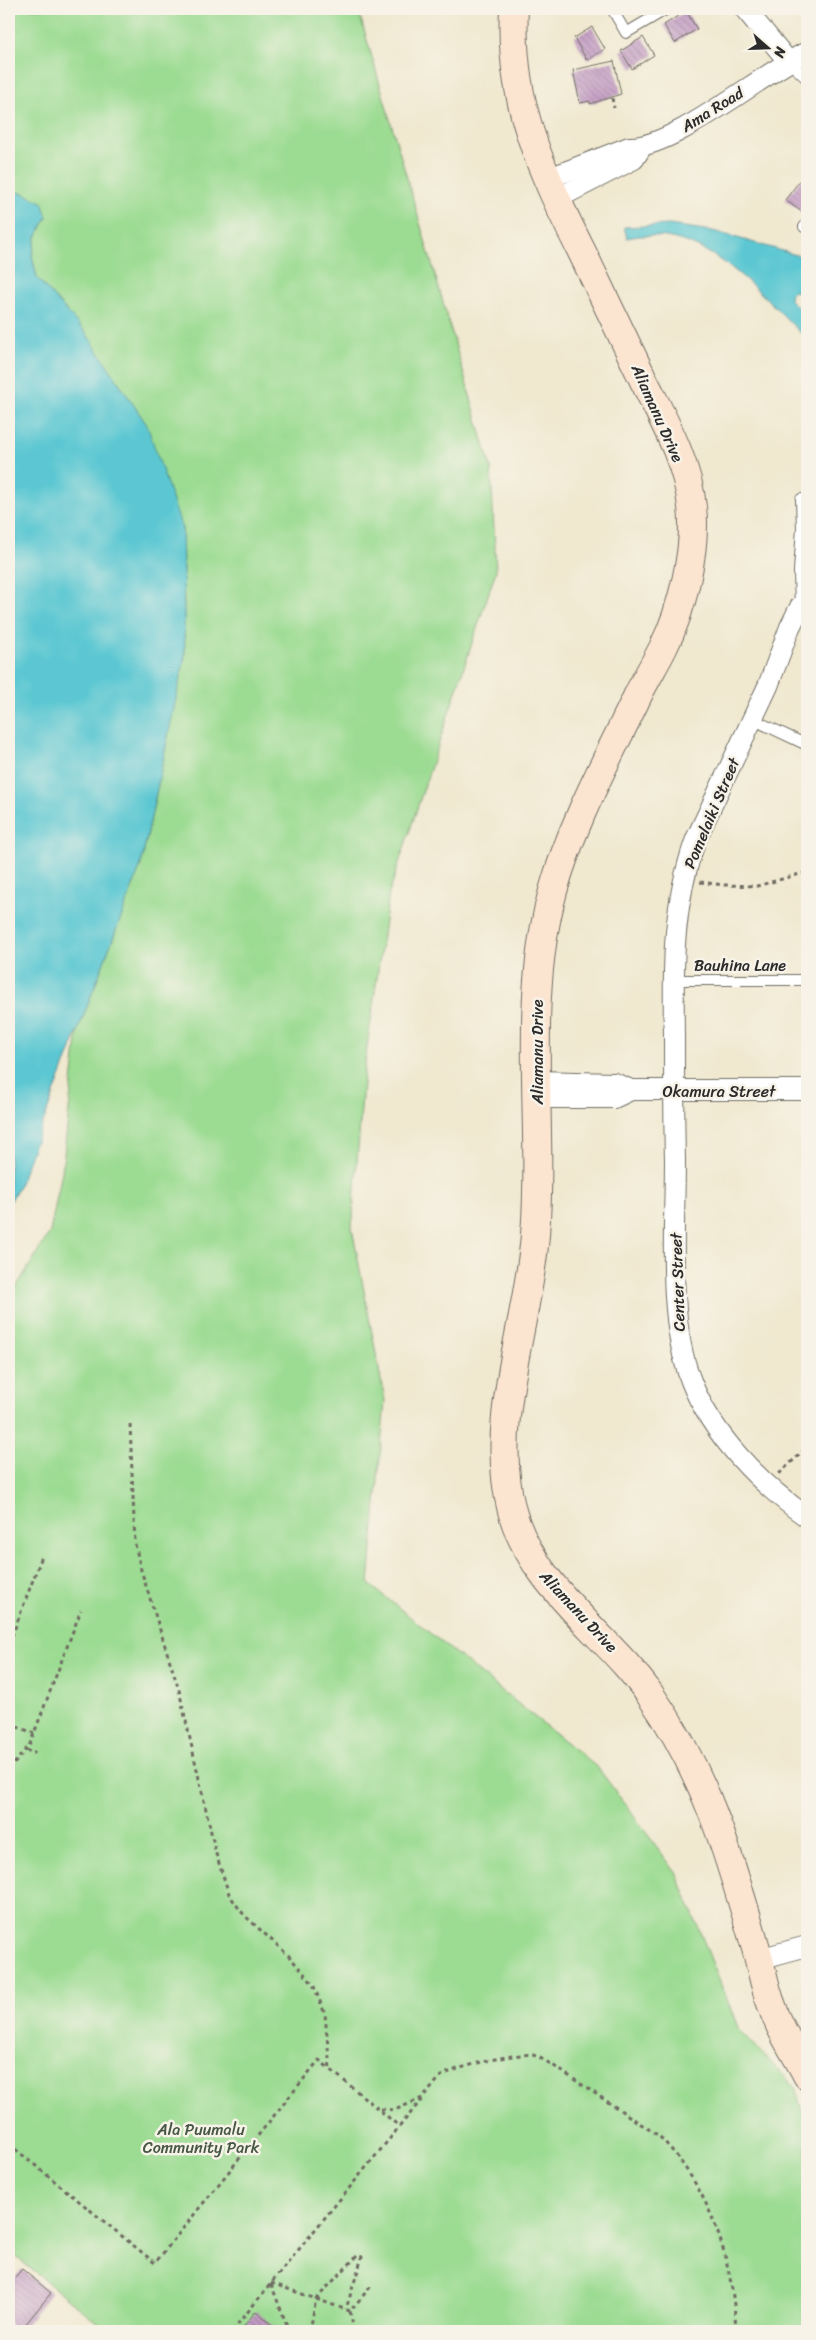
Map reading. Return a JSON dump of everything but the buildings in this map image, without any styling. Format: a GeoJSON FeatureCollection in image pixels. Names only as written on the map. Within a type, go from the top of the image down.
{"type":"FeatureCollection","features":[{"type":"Feature","properties":{"kind":"street","name":"Aliamanu Drive"},"geometry":{"type":"LineString","coordinates":[[514,9],[514,51],[522,107],[529,136],[551,189],[670,433],[691,498],[693,531],[688,575],[666,644],[572,834],[553,891],[543,941],[537,995],[536,1229],[530,1284],[510,1389],[504,1437],[504,1464],[510,1502],[517,1528],[537,1566],[553,1586],[622,1657],[650,1694],[686,1751],[722,1833],[759,1959],[770,2004],[807,2075]]}},
{"type":"Feature","properties":{"kind":"street"},"geometry":{"type":"LineString","coordinates":[[745,9],[788,61]]}},
{"type":"Feature","properties":{"kind":"street","name":"Ama Road"},"geometry":{"type":"LineString","coordinates":[[551,189],[634,159],[641,148],[708,114],[788,61],[807,52]]}},
{"type":"Feature","properties":{"kind":"street","name":"Pomelaiki Street"},"geometry":{"type":"LineString","coordinates":[[675,1091],[673,980],[676,920],[689,859],[696,839],[768,686],[790,627],[804,606]]}},
{"type":"Feature","properties":{"kind":"street","name":"Okamura Street"},"geometry":{"type":"LineString","coordinates":[[538,1090],[614,1098],[631,1090],[807,1090]]}},
{"type":"Feature","properties":{"kind":"street","name":"Center Street"},"geometry":{"type":"LineString","coordinates":[[675,1091],[675,1301],[680,1339],[691,1380],[709,1416],[734,1451],[776,1492],[807,1517]]}},
{"type":"Feature","properties":{"kind":"street"},"geometry":{"type":"LineString","coordinates":[[759,1959],[807,1946]]}},
{"type":"Feature","properties":{"kind":"lane"},"geometry":{"type":"LineString","coordinates":[[612,9],[626,32],[667,9]]}},
{"type":"Feature","properties":{"kind":"lane"},"geometry":{"type":"LineString","coordinates":[[788,61],[807,79]]}},
{"type":"Feature","properties":{"kind":"lane","name":"Pomelaiki Street"},"geometry":{"type":"LineString","coordinates":[[801,499],[802,528],[799,571],[804,606]]}},
{"type":"Feature","properties":{"kind":"lane"},"geometry":{"type":"LineString","coordinates":[[752,720],[807,745]]}},
{"type":"Feature","properties":{"kind":"lane","name":"Bauhina Lane"},"geometry":{"type":"LineString","coordinates":[[673,980],[807,980]]}},
{"type":"Feature","properties":{"kind":"path"},"geometry":{"type":"LineString","coordinates":[[612,98],[614,108]]}},
{"type":"Feature","properties":{"kind":"path"},"geometry":{"type":"LineString","coordinates":[[695,881],[724,885],[757,886],[807,872]]}},
{"type":"Feature","properties":{"kind":"path"},"geometry":{"type":"LineString","coordinates":[[130,1424],[135,1544],[141,1570],[179,1690],[216,1854],[235,1903],[244,1914],[289,1956],[313,1984],[325,2014],[330,2069]]}},
{"type":"Feature","properties":{"kind":"path"},"geometry":{"type":"LineString","coordinates":[[776,1477],[807,1447]]}},
{"type":"Feature","properties":{"kind":"path"},"geometry":{"type":"LineString","coordinates":[[9,1644],[42,1556]]}},
{"type":"Feature","properties":{"kind":"path"},"geometry":{"type":"LineString","coordinates":[[9,1770],[26,1750],[34,1733],[80,1610]]}},
{"type":"Feature","properties":{"kind":"path"},"geometry":{"type":"LineString","coordinates":[[9,1724],[34,1733]]}},
{"type":"Feature","properties":{"kind":"path"},"geometry":{"type":"LineString","coordinates":[[26,1750],[34,1753],[35,1751]]}},
{"type":"Feature","properties":{"kind":"path"},"geometry":{"type":"LineString","coordinates":[[232,2331],[441,2076],[448,2072],[511,2056],[533,2055],[551,2064],[660,2136],[683,2164],[714,2218],[733,2291],[736,2331]]}},
{"type":"Feature","properties":{"kind":"path"},"geometry":{"type":"LineString","coordinates":[[9,2144],[155,2263],[319,2060],[400,2127]]}},
{"type":"Feature","properties":{"kind":"path"},"geometry":{"type":"LineString","coordinates":[[378,2109],[394,2110],[425,2096]]}},
{"type":"Feature","properties":{"kind":"path"},"geometry":{"type":"LineString","coordinates":[[310,2331],[316,2299],[358,2255],[362,2258],[346,2309]]}},
{"type":"Feature","properties":{"kind":"path"},"geometry":{"type":"LineString","coordinates":[[271,2284],[350,2311]]}},
{"type":"Feature","properties":{"kind":"path"},"geometry":{"type":"LineString","coordinates":[[271,2284],[289,2331]]}},
{"type":"Feature","properties":{"kind":"path"},"geometry":{"type":"LineString","coordinates":[[350,2311],[372,2285]]}},
{"type":"Feature","properties":{"kind":"path"},"geometry":{"type":"LineString","coordinates":[[350,2311],[354,2331]]}},
{"type":"Feature","properties":{"kind":"green space","name":"Ala Puumalu Community Park"},"geometry":{"type":"Polygon","coordinates":[[[9,9],[358,9],[491,468],[496,571],[389,893],[364,1069],[352,1228],[385,1401],[369,1584],[598,1768],[677,1874],[739,2030],[795,2087],[807,2128],[807,2331],[107,2331],[9,2251],[9,1299],[50,1232],[62,1172],[78,1030],[141,865],[185,656],[182,528],[86,333],[37,278],[32,256],[36,237],[47,217],[23,193],[9,192],[9,9]]]}},
{"type":"Feature","properties":{"kind":"water"},"geometry":{"type":"Polygon","coordinates":[[[9,192],[23,193],[42,202],[47,217],[36,237],[32,256],[37,278],[86,333],[147,425],[182,528],[185,656],[141,865],[18,1188],[9,1204],[9,192]]]}},
{"type":"Feature","properties":{"kind":"water"},"geometry":{"type":"Polygon","coordinates":[[[669,225],[713,231],[807,258],[807,294],[794,291],[791,293],[790,300],[807,316],[807,339],[749,282],[728,265],[705,251],[681,240],[655,236],[627,238],[624,227],[669,225]]]}}]}
